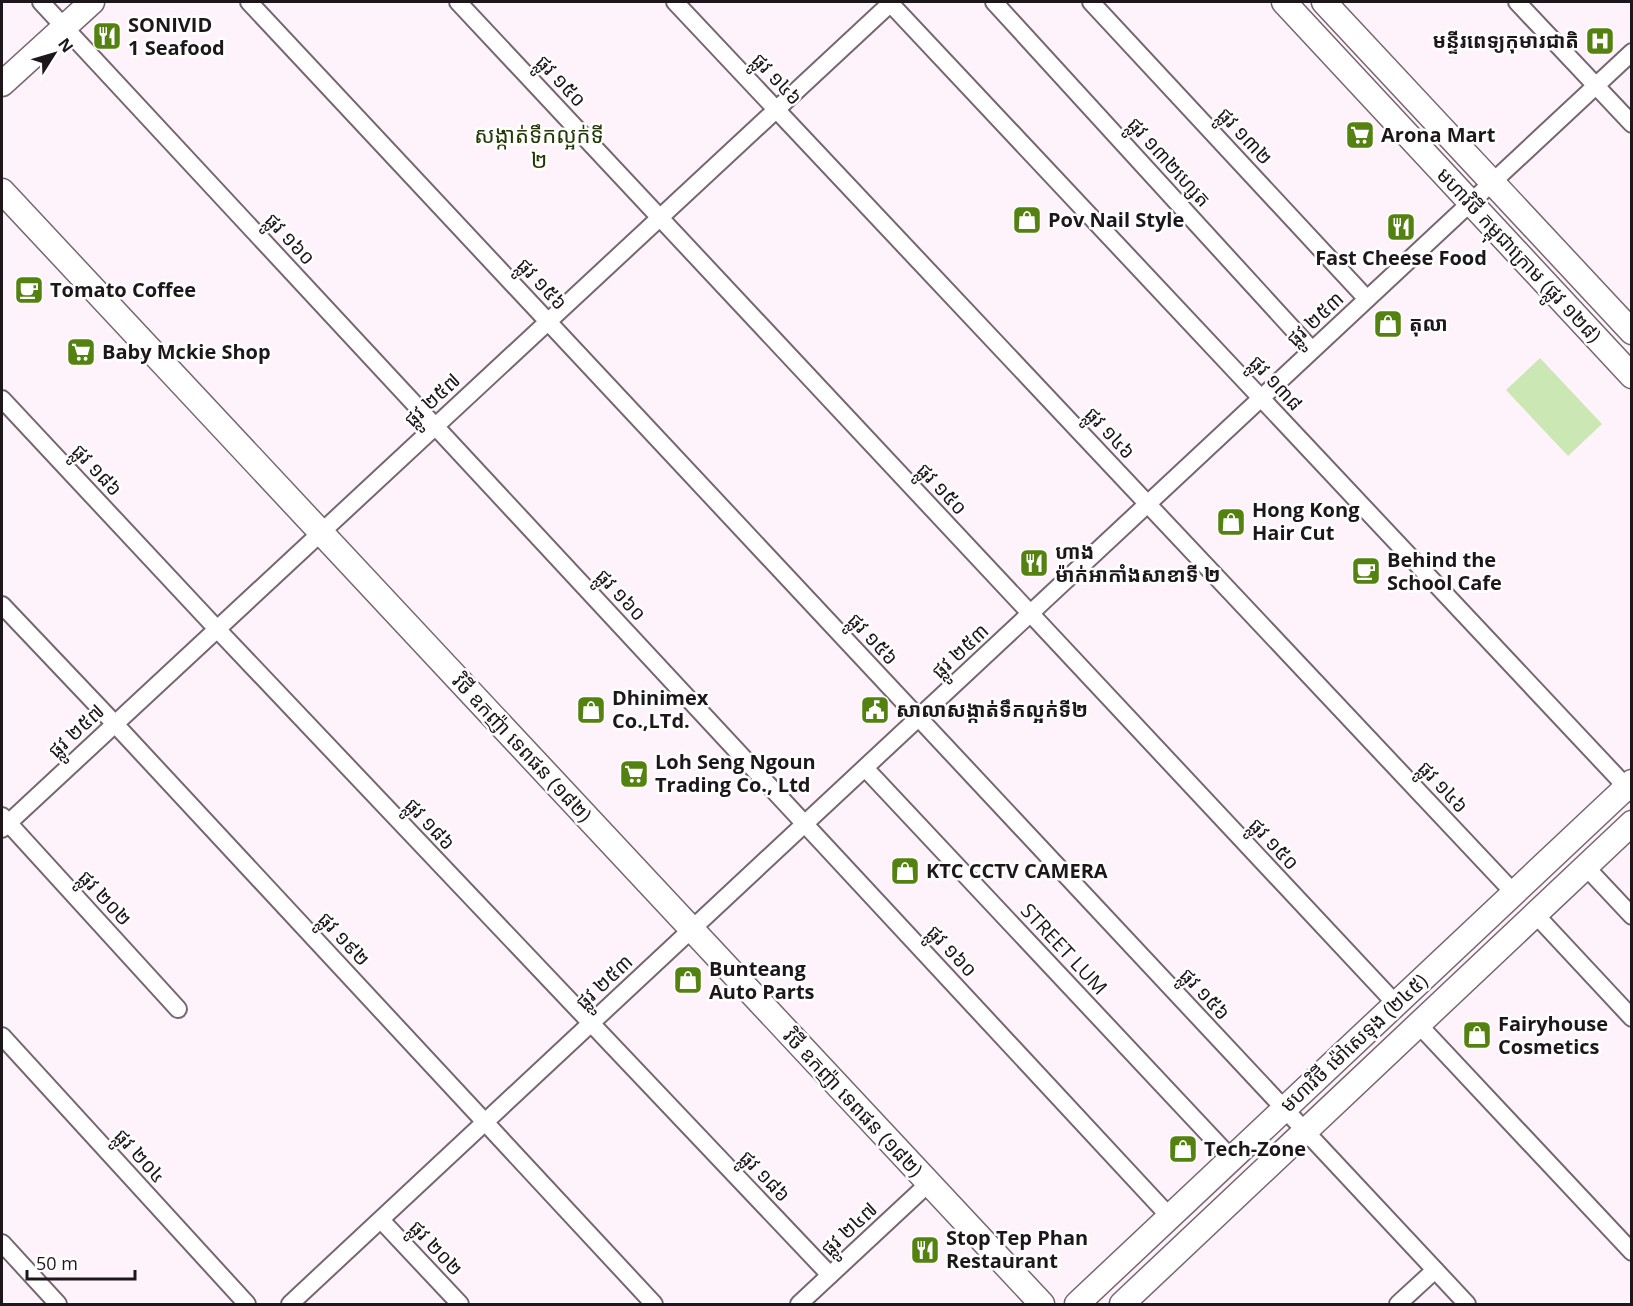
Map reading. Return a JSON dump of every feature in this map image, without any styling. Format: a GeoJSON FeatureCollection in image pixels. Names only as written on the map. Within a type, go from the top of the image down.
{"type":"FeatureCollection","features":[{"type":"Feature","properties":{"kind":"main road"},"geometry":{"type":"LineString","coordinates":[[2,84],[92,2]]}},
{"type":"Feature","properties":{"kind":"main road","name":"មហាវិថី កម្ពុជាក្រោម (ផ្លូវ ១២៨)"},"geometry":{"type":"LineString","coordinates":[[1284,2],[1632,376]]}},
{"type":"Feature","properties":{"kind":"main road","name":"មហាវិថី កម្ពុជាក្រោម (ផ្លូវ ១២៨)"},"geometry":{"type":"LineString","coordinates":[[1324,2],[1632,332]]}},
{"type":"Feature","properties":{"kind":"main road","name":"វិថី ឧកញ៉ា ទេពផន (១៨២)"},"geometry":{"type":"LineString","coordinates":[[2,191],[1042,1305]]}},
{"type":"Feature","properties":{"kind":"main road","name":"មហាវិថី ម៉ៅសេទុង (២៤៥)"},"geometry":{"type":"LineString","coordinates":[[1077,1305],[1514,893],[1630,788]]}},
{"type":"Feature","properties":{"kind":"main road","name":"មហាវិថី ម៉ៅសេទុង (២៤៥)"},"geometry":{"type":"LineString","coordinates":[[1122,1305],[1632,823]]}},
{"type":"Feature","properties":{"kind":"street","name":"ផ្លូវ ១៦០"},"geometry":{"type":"LineString","coordinates":[[41,2],[1170,1217]]}},
{"type":"Feature","properties":{"kind":"street","name":"ផ្លូវ ១៥៦"},"geometry":{"type":"LineString","coordinates":[[249,2],[1467,1305]]}},
{"type":"Feature","properties":{"kind":"street","name":"ផ្លូវ ១៥០"},"geometry":{"type":"LineString","coordinates":[[458,2],[1396,1005]]}},
{"type":"Feature","properties":{"kind":"street","name":"ផ្លូវ ១៤៦"},"geometry":{"type":"LineString","coordinates":[[675,2],[1514,893]]}},
{"type":"Feature","properties":{"kind":"street","name":"ផ្លូវ ២៥៧"},"geometry":{"type":"LineString","coordinates":[[4,823],[115,724],[890,2]]}},
{"type":"Feature","properties":{"kind":"street","name":"ផ្លូវ ១៣៨"},"geometry":{"type":"LineString","coordinates":[[890,2],[1630,788]]}},
{"type":"Feature","properties":{"kind":"street","name":"ផ្លូវ ១៣២ហ្សេត"},"geometry":{"type":"LineString","coordinates":[[994,2],[1312,350]]}},
{"type":"Feature","properties":{"kind":"street","name":"ផ្លូវ ១៣២"},"geometry":{"type":"LineString","coordinates":[[1091,2],[1367,299]]}},
{"type":"Feature","properties":{"kind":"street"},"geometry":{"type":"LineString","coordinates":[[1517,2],[1632,124]]}},
{"type":"Feature","properties":{"kind":"street","name":"ផ្លូវ ២៥៣"},"geometry":{"type":"LineString","coordinates":[[300,1301],[381,1220],[485,1122],[1632,52]]}},
{"type":"Feature","properties":{"kind":"street","name":"ផ្លូវ ១៨៦"},"geometry":{"type":"LineString","coordinates":[[2,399],[830,1275]]}},
{"type":"Feature","properties":{"kind":"street","name":"ផ្លូវ ១៩២"},"geometry":{"type":"LineString","coordinates":[[2,604],[654,1305]]}},
{"type":"Feature","properties":{"kind":"street","name":"STREET LUM"},"geometry":{"type":"LineString","coordinates":[[865,768],[1232,1159]]}},
{"type":"Feature","properties":{"kind":"street","name":"ផ្លូវ ២០២"},"geometry":{"type":"LineString","coordinates":[[4,823],[178,1009]]}},
{"type":"Feature","properties":{"kind":"street"},"geometry":{"type":"LineString","coordinates":[[1585,866],[1632,916]]}},
{"type":"Feature","properties":{"kind":"street"},"geometry":{"type":"LineString","coordinates":[[1535,914],[1632,1018]]}},
{"type":"Feature","properties":{"kind":"street"},"geometry":{"type":"LineString","coordinates":[[1418,1024],[1632,1252]]}},
{"type":"Feature","properties":{"kind":"street","name":"ផ្លូវ ២០៤"},"geometry":{"type":"LineString","coordinates":[[2,1036],[247,1305]]}},
{"type":"Feature","properties":{"kind":"street","name":"ផ្លូវ ២៤៧"},"geometry":{"type":"LineString","coordinates":[[799,1305],[929,1183]]}},
{"type":"Feature","properties":{"kind":"street","name":"ផ្លូវ ២០២"},"geometry":{"type":"LineString","coordinates":[[381,1220],[460,1305]]}},
{"type":"Feature","properties":{"kind":"street"},"geometry":{"type":"LineString","coordinates":[[2,1243],[58,1305]]}},
{"type":"Feature","properties":{"kind":"street"},"geometry":{"type":"LineString","coordinates":[[1398,1305],[1435,1270]]}},
{"type":"Feature","properties":{"kind":"green space"},"geometry":{"type":"Polygon","coordinates":[[[1540,358],[1602,424],[1568,456],[1506,390],[1540,358]]]}},
{"type":"Feature","properties":{"kind":"place","name":"SONIVID 1 Seafood"},"geometry":{"type":"Point","coordinates":[107,36]}},
{"type":"Feature","properties":{"kind":"place","name":"មន្ទីរពេទ្យកុមារជាតិ"},"geometry":{"type":"Point","coordinates":[1600,41]}},
{"type":"Feature","properties":{"kind":"place","name":"Arona Mart"},"geometry":{"type":"Point","coordinates":[1360,135]}},
{"type":"Feature","properties":{"kind":"place","name":"Pov Nail Style"},"geometry":{"type":"Point","coordinates":[1027,220]}},
{"type":"Feature","properties":{"kind":"place","name":"Fast Cheese Food"},"geometry":{"type":"Point","coordinates":[1401,227]}},
{"type":"Feature","properties":{"kind":"place","name":"Tomato Coffee"},"geometry":{"type":"Point","coordinates":[29,290]}},
{"type":"Feature","properties":{"kind":"place","name":"តុលា"},"geometry":{"type":"Point","coordinates":[1388,324]}},
{"type":"Feature","properties":{"kind":"place","name":"Baby Mckie Shop"},"geometry":{"type":"Point","coordinates":[81,352]}},
{"type":"Feature","properties":{"kind":"place","name":"Hong Kong Hair Cut"},"geometry":{"type":"Point","coordinates":[1231,522]}},
{"type":"Feature","properties":{"kind":"place","name":"ហាង ម៉ាក់អាកាំងសាខាទី ២"},"geometry":{"type":"Point","coordinates":[1034,563]}},
{"type":"Feature","properties":{"kind":"place","name":"Behind the School Cafe"},"geometry":{"type":"Point","coordinates":[1366,571]}},
{"type":"Feature","properties":{"kind":"place","name":"Dhinimex Co.,LTd."},"geometry":{"type":"Point","coordinates":[591,710]}},
{"type":"Feature","properties":{"kind":"place","name":"សាលាសង្កាត់ទឹកល្អក់ទី២"},"geometry":{"type":"Point","coordinates":[875,710]}},
{"type":"Feature","properties":{"kind":"place","name":"Loh Seng Ngoun Trading Co., Ltd"},"geometry":{"type":"Point","coordinates":[634,774]}},
{"type":"Feature","properties":{"kind":"place","name":"KTC CCTV CAMERA"},"geometry":{"type":"Point","coordinates":[905,871]}},
{"type":"Feature","properties":{"kind":"place","name":"Bunteang Auto Parts"},"geometry":{"type":"Point","coordinates":[688,980]}},
{"type":"Feature","properties":{"kind":"place","name":"Fairyhouse Cosmetics"},"geometry":{"type":"Point","coordinates":[1477,1035]}},
{"type":"Feature","properties":{"kind":"place","name":"Tech-Zone"},"geometry":{"type":"Point","coordinates":[1183,1149]}},
{"type":"Feature","properties":{"kind":"place","name":"Stop Tep Phan Restaurant"},"geometry":{"type":"Point","coordinates":[925,1250]}},
{"type":"Feature","properties":{"kind":"district","name":"សង្កាត់ទឹកល្អក់ទី ២"},"geometry":{"type":"Point","coordinates":[539,148]}}]}
